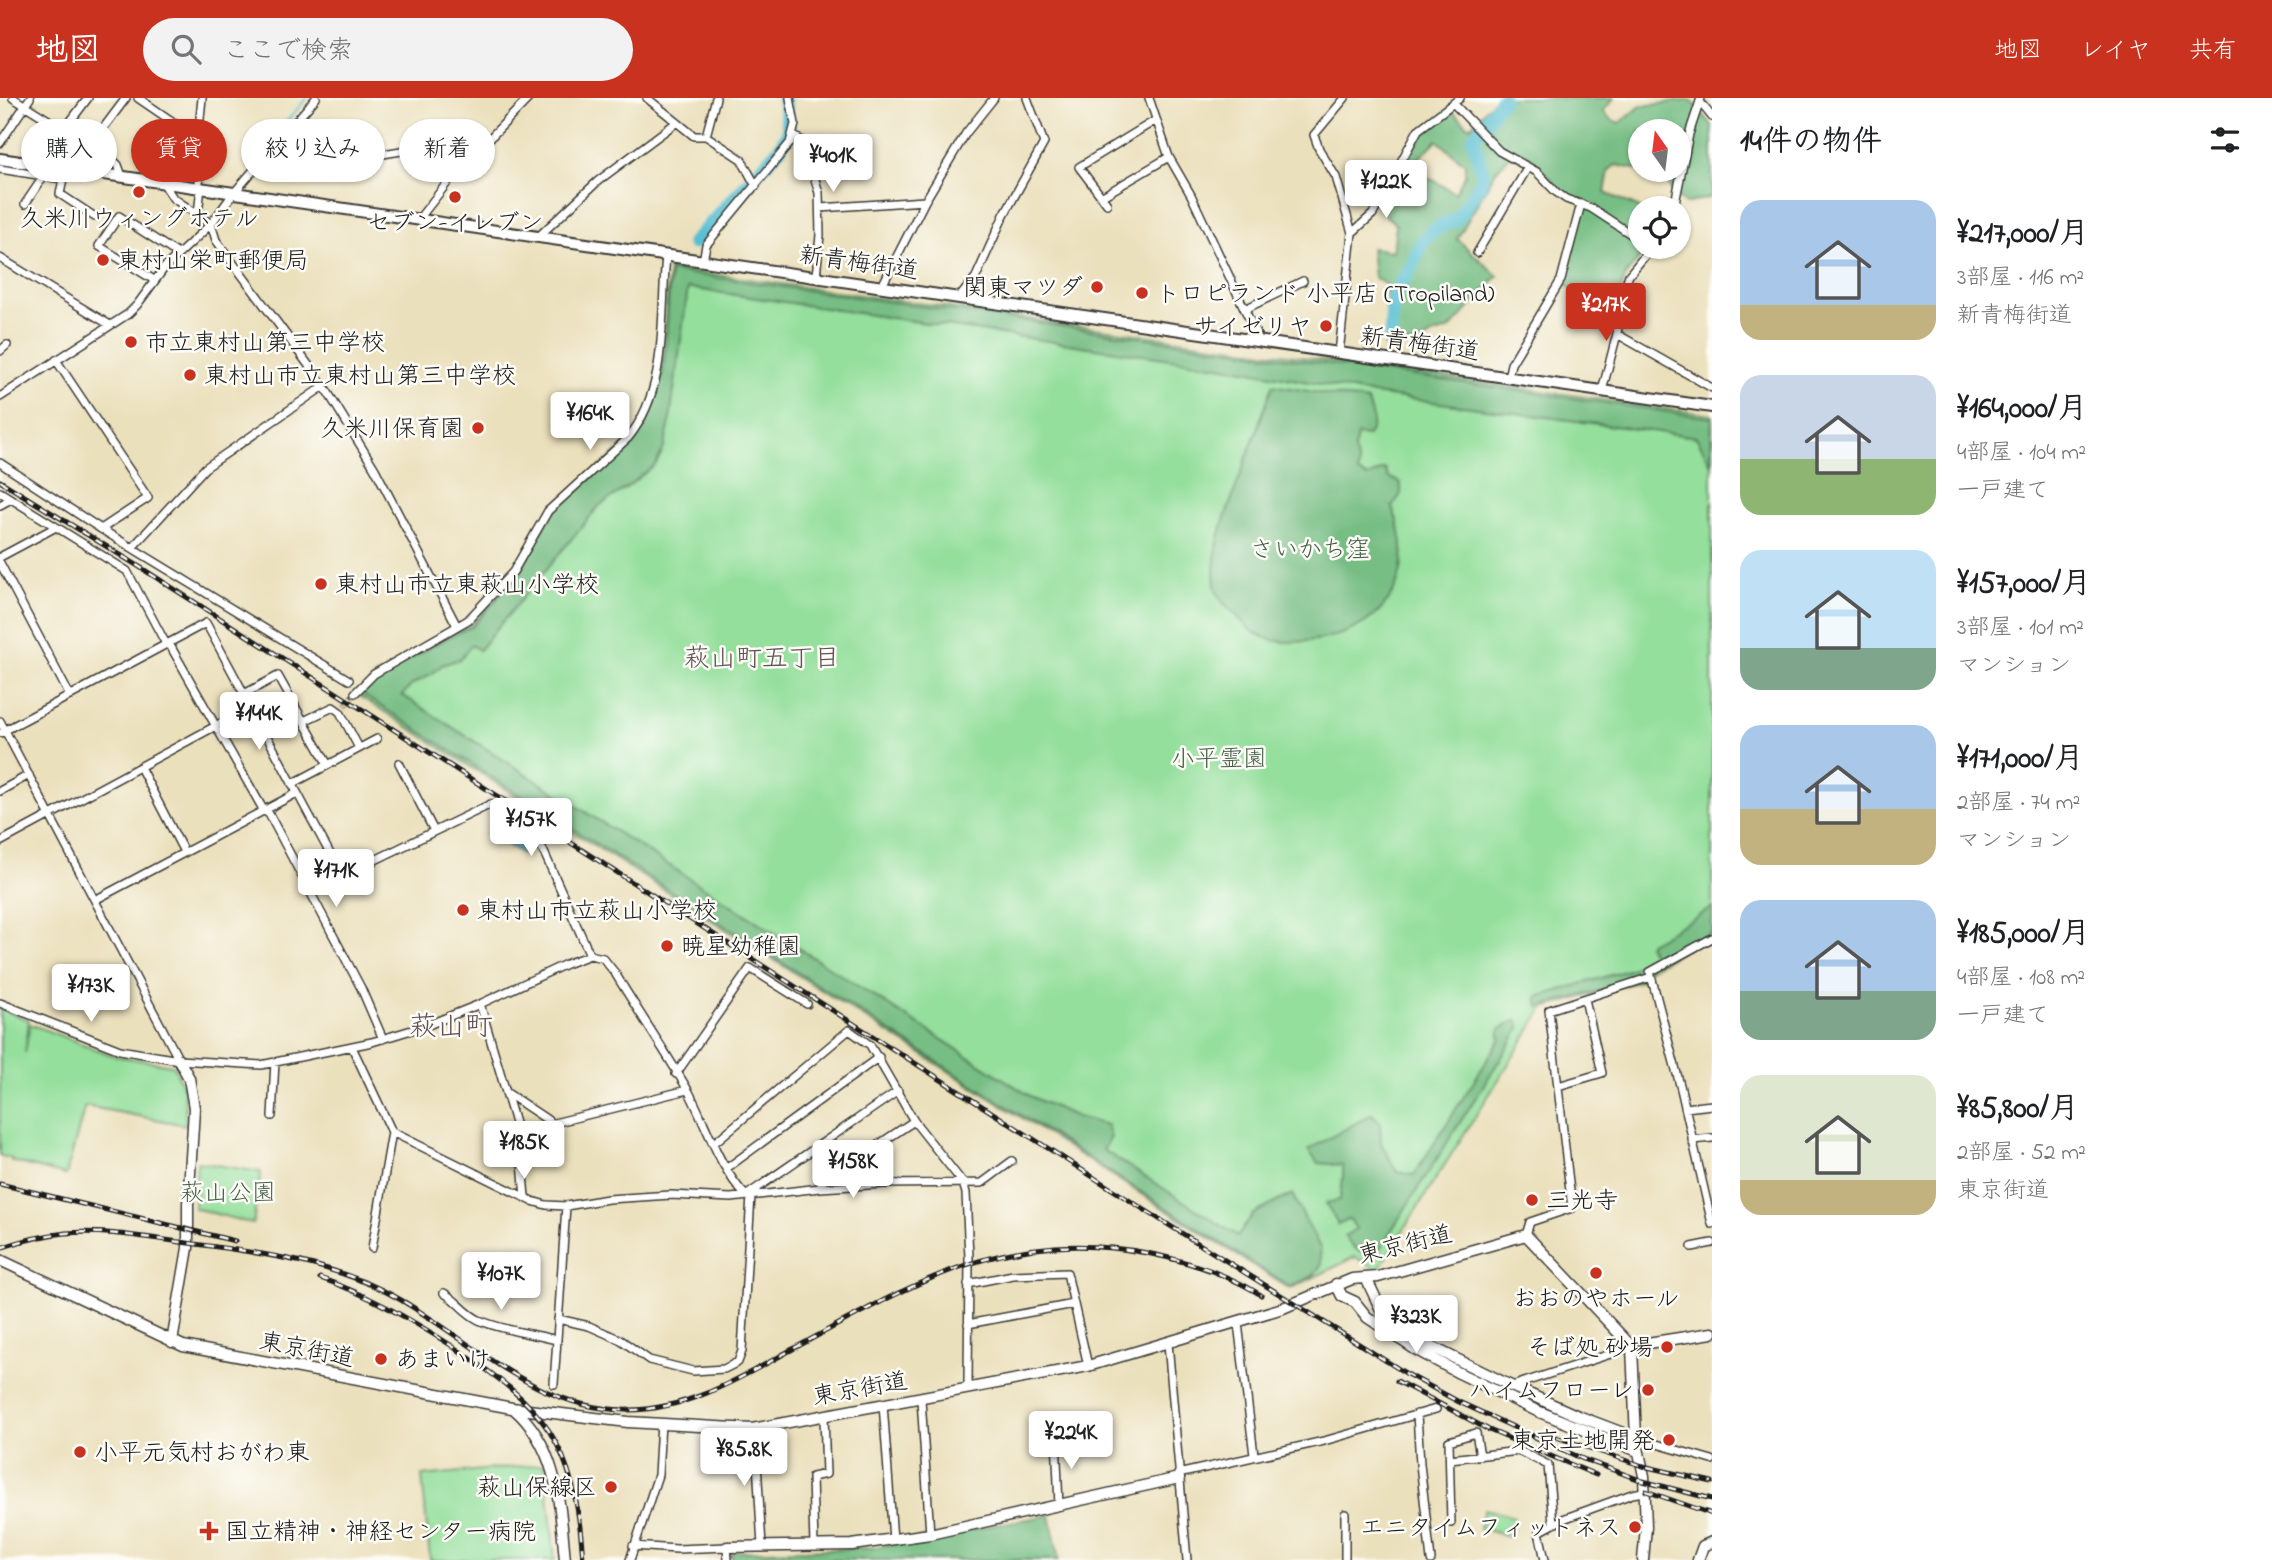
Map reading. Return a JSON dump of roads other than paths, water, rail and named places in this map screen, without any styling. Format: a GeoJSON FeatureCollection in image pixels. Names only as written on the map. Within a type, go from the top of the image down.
{"type":"FeatureCollection","features":[{"type":"Feature","properties":{"kind":"main road","name":"新青梅街道"},"geometry":{"type":"LineString","coordinates":[[0,159],[1712,407]]}},
{"type":"Feature","properties":{"kind":"street"},"geometry":{"type":"LineString","coordinates":[[13,98],[46,119]]}},
{"type":"Feature","properties":{"kind":"street"},"geometry":{"type":"LineString","coordinates":[[0,142],[30,98]]}},
{"type":"Feature","properties":{"kind":"street"},"geometry":{"type":"LineString","coordinates":[[72,119],[88,98]]}},
{"type":"Feature","properties":{"kind":"street"},"geometry":{"type":"LineString","coordinates":[[110,119],[126,98]]}},
{"type":"Feature","properties":{"kind":"street"},"geometry":{"type":"LineString","coordinates":[[138,98],[169,119]]}},
{"type":"Feature","properties":{"kind":"street"},"geometry":{"type":"LineString","coordinates":[[200,119],[202,98]]}},
{"type":"Feature","properties":{"kind":"street"},"geometry":{"type":"LineString","coordinates":[[298,119],[316,98]]}},
{"type":"Feature","properties":{"kind":"street"},"geometry":{"type":"LineString","coordinates":[[495,133],[529,98]]}},
{"type":"Feature","properties":{"kind":"street"},"geometry":{"type":"LineString","coordinates":[[647,98],[694,136],[706,136],[741,159],[755,185]]}},
{"type":"Feature","properties":{"kind":"street"},"geometry":{"type":"LineString","coordinates":[[706,136],[716,98]]}},
{"type":"Feature","properties":{"kind":"street"},"geometry":{"type":"LineString","coordinates":[[703,261],[706,245],[794,136],[790,98]]}},
{"type":"Feature","properties":{"kind":"street"},"geometry":{"type":"LineString","coordinates":[[882,286],[925,201],[966,133],[994,98]]}},
{"type":"Feature","properties":{"kind":"street"},"geometry":{"type":"LineString","coordinates":[[959,298],[976,277],[1004,215],[1044,143],[1027,98]]}},
{"type":"Feature","properties":{"kind":"street"},"geometry":{"type":"LineString","coordinates":[[1149,98],[1168,157],[1191,195],[1260,342]]}},
{"type":"Feature","properties":{"kind":"street"},"geometry":{"type":"LineString","coordinates":[[1339,353],[1352,233],[1335,177],[1314,135],[1345,98]]}},
{"type":"Feature","properties":{"kind":"street"},"geometry":{"type":"LineString","coordinates":[[1701,100],[1712,117]]}},
{"type":"Feature","properties":{"kind":"street"},"geometry":{"type":"LineString","coordinates":[[1676,196],[1689,134],[1701,100]]}},
{"type":"Feature","properties":{"kind":"street"},"geometry":{"type":"LineString","coordinates":[[1352,233],[1373,214],[1418,130],[1457,101],[1479,131],[1499,151],[1537,172],[1566,199],[1599,212],[1628,232]]}},
{"type":"Feature","properties":{"kind":"street"},"geometry":{"type":"LineString","coordinates":[[1107,204],[1079,167],[1156,120]]}},
{"type":"Feature","properties":{"kind":"street"},"geometry":{"type":"LineString","coordinates":[[538,237],[598,181],[677,122]]}},
{"type":"Feature","properties":{"kind":"street"},"geometry":{"type":"LineString","coordinates":[[794,136],[804,142],[819,193],[816,277]]}},
{"type":"Feature","properties":{"kind":"street"},"geometry":{"type":"LineString","coordinates":[[1101,197],[1168,157]]}},
{"type":"Feature","properties":{"kind":"street"},"geometry":{"type":"LineString","coordinates":[[117,164],[122,176]]}},
{"type":"Feature","properties":{"kind":"street"},"geometry":{"type":"LineString","coordinates":[[1477,253],[1528,167]]}},
{"type":"Feature","properties":{"kind":"street"},"geometry":{"type":"LineString","coordinates":[[0,169],[21,172]]}},
{"type":"Feature","properties":{"kind":"street"},"geometry":{"type":"LineString","coordinates":[[25,204],[40,182]]}},
{"type":"Feature","properties":{"kind":"street"},"geometry":{"type":"LineString","coordinates":[[62,182],[60,194],[94,217]]}},
{"type":"Feature","properties":{"kind":"street"},"geometry":{"type":"LineString","coordinates":[[198,214],[200,182]]}},
{"type":"Feature","properties":{"kind":"street"},"geometry":{"type":"LineString","coordinates":[[0,397],[110,326],[137,305],[154,280],[211,224],[243,182]]}},
{"type":"Feature","properties":{"kind":"street"},"geometry":{"type":"LineString","coordinates":[[418,220],[448,182]]}},
{"type":"Feature","properties":{"kind":"street"},"geometry":{"type":"LineString","coordinates":[[164,184],[173,198],[211,224],[216,240],[324,386],[375,469],[457,626]]}},
{"type":"Feature","properties":{"kind":"street"},"geometry":{"type":"LineString","coordinates":[[820,208],[925,201]]}},
{"type":"Feature","properties":{"kind":"street"},"geometry":{"type":"LineString","coordinates":[[1508,377],[1511,364],[1561,280],[1581,204]]}},
{"type":"Feature","properties":{"kind":"street"},"geometry":{"type":"LineString","coordinates":[[154,280],[99,246],[119,216],[178,254]]}},
{"type":"Feature","properties":{"kind":"street"},"geometry":{"type":"LineString","coordinates":[[355,694],[374,674],[468,620],[513,572],[548,511],[628,438],[638,425],[648,405],[661,347],[666,256]]}},
{"type":"Feature","properties":{"kind":"street"},"geometry":{"type":"LineString","coordinates":[[0,258],[110,326]]}},
{"type":"Feature","properties":{"kind":"street"},"geometry":{"type":"LineString","coordinates":[[1602,391],[1617,334],[1623,292],[1629,275],[1642,259]]}},
{"type":"Feature","properties":{"kind":"street"},"geometry":{"type":"LineString","coordinates":[[1245,309],[1303,281]]}},
{"type":"Feature","properties":{"kind":"street"},"geometry":{"type":"LineString","coordinates":[[1617,334],[1712,388]]}},
{"type":"Feature","properties":{"kind":"street"},"geometry":{"type":"LineString","coordinates":[[0,351],[7,345]]}},
{"type":"Feature","properties":{"kind":"street"},"geometry":{"type":"LineString","coordinates":[[56,360],[148,498],[101,529]]}},
{"type":"Feature","properties":{"kind":"street"},"geometry":{"type":"LineString","coordinates":[[132,548],[205,468],[324,386]]}},
{"type":"Feature","properties":{"kind":"street"},"geometry":{"type":"LineString","coordinates":[[0,463],[101,529],[349,680]]}},
{"type":"Feature","properties":{"kind":"street"},"geometry":{"type":"LineString","coordinates":[[0,492],[127,571],[166,644],[171,647],[264,811],[269,814],[311,891],[383,1039]]}},
{"type":"Feature","properties":{"kind":"street"},"geometry":{"type":"LineString","coordinates":[[0,505],[11,499]]}},
{"type":"Feature","properties":{"kind":"street"},"geometry":{"type":"LineString","coordinates":[[0,557],[56,527]]}},
{"type":"Feature","properties":{"kind":"street"},"geometry":{"type":"LineString","coordinates":[[0,563],[70,696]]}},
{"type":"Feature","properties":{"kind":"street"},"geometry":{"type":"LineString","coordinates":[[3,732],[206,623],[342,876]]}},
{"type":"Feature","properties":{"kind":"street"},"geometry":{"type":"LineString","coordinates":[[244,695],[278,676],[328,765]]}},
{"type":"Feature","properties":{"kind":"street"},"geometry":{"type":"LineString","coordinates":[[0,842],[251,707]]}},
{"type":"Feature","properties":{"kind":"street"},"geometry":{"type":"LineString","coordinates":[[304,721],[333,707],[342,709],[359,748]]}},
{"type":"Feature","properties":{"kind":"street"},"geometry":{"type":"LineString","coordinates":[[0,721],[3,732],[29,775],[189,1078],[194,1126],[188,1205],[188,1248],[172,1342]]}},
{"type":"Feature","properties":{"kind":"street"},"geometry":{"type":"LineString","coordinates":[[292,784],[377,739]]}},
{"type":"Feature","properties":{"kind":"street"},"geometry":{"type":"LineString","coordinates":[[399,763],[434,831]]}},
{"type":"Feature","properties":{"kind":"street"},"geometry":{"type":"LineString","coordinates":[[140,768],[184,852]]}},
{"type":"Feature","properties":{"kind":"street"},"geometry":{"type":"LineString","coordinates":[[0,791],[29,775]]}},
{"type":"Feature","properties":{"kind":"street"},"geometry":{"type":"LineString","coordinates":[[95,900],[297,793]]}},
{"type":"Feature","properties":{"kind":"street"},"geometry":{"type":"LineString","coordinates":[[311,891],[491,804],[534,830],[590,955]]}},
{"type":"Feature","properties":{"kind":"street"},"geometry":{"type":"LineString","coordinates":[[1712,938],[1650,972],[1712,1224]]}},
{"type":"Feature","properties":{"kind":"street"},"geometry":{"type":"LineString","coordinates":[[0,1003],[120,1050],[179,1060],[249,1065],[383,1039],[480,1004],[590,955],[603,958],[687,1090],[727,1168],[749,1195],[742,1351],[738,1362],[724,1368],[693,1371],[649,1360],[621,1340],[589,1326],[558,1319]]}},
{"type":"Feature","properties":{"kind":"street"},"geometry":{"type":"LineString","coordinates":[[676,1074],[750,968],[807,1004]]}},
{"type":"Feature","properties":{"kind":"street"},"geometry":{"type":"LineString","coordinates":[[1643,1560],[1646,1527],[1643,1466],[1636,1438],[1632,1347],[1526,1235],[1530,1222],[1572,1208],[1549,1010],[1651,977]]}},
{"type":"Feature","properties":{"kind":"street"},"geometry":{"type":"LineString","coordinates":[[1558,1086],[1602,1073],[1585,999]]}},
{"type":"Feature","properties":{"kind":"street"},"geometry":{"type":"LineString","coordinates":[[480,1004],[518,1132],[525,1197]]}},
{"type":"Feature","properties":{"kind":"street"},"geometry":{"type":"LineString","coordinates":[[714,1143],[849,1030],[870,1045],[914,1121],[963,1184],[968,1214],[968,1388]]}},
{"type":"Feature","properties":{"kind":"street"},"geometry":{"type":"LineString","coordinates":[[352,1047],[392,1132],[372,1248]]}},
{"type":"Feature","properties":{"kind":"street"},"geometry":{"type":"LineString","coordinates":[[727,1168],[878,1057]]}},
{"type":"Feature","properties":{"kind":"street"},"geometry":{"type":"LineString","coordinates":[[272,1116],[275,1062]]}},
{"type":"Feature","properties":{"kind":"street"},"geometry":{"type":"LineString","coordinates":[[518,1132],[687,1090]]}},
{"type":"Feature","properties":{"kind":"street"},"geometry":{"type":"LineString","coordinates":[[749,1195],[898,1091]]}},
{"type":"Feature","properties":{"kind":"street"},"geometry":{"type":"LineString","coordinates":[[506,1093],[552,1123]]}},
{"type":"Feature","properties":{"kind":"street"},"geometry":{"type":"LineString","coordinates":[[1685,1108],[1712,1105]]}},
{"type":"Feature","properties":{"kind":"street"},"geometry":{"type":"LineString","coordinates":[[820,1188],[822,1182],[914,1121]]}},
{"type":"Feature","properties":{"kind":"street"},"geometry":{"type":"LineString","coordinates":[[392,1132],[525,1197],[546,1205],[566,1206],[608,1199],[671,1195],[731,1198],[820,1188],[982,1184],[1012,1161]]}},
{"type":"Feature","properties":{"kind":"street"},"geometry":{"type":"LineString","coordinates":[[1692,1140],[1712,1138]]}},
{"type":"Feature","properties":{"kind":"street"},"geometry":{"type":"LineString","coordinates":[[1703,1181],[1712,1180]]}},
{"type":"Feature","properties":{"kind":"street"},"geometry":{"type":"LineString","coordinates":[[554,1384],[566,1206]]}},
{"type":"Feature","properties":{"kind":"street","name":"東京街道"},"geometry":{"type":"LineString","coordinates":[[0,1260],[183,1346],[512,1408],[628,1422],[755,1429],[1087,1366],[1238,1323],[1311,1298],[1336,1284],[1352,1279],[1378,1277],[1526,1235]]}},
{"type":"Feature","properties":{"kind":"street"},"geometry":{"type":"LineString","coordinates":[[1692,1247],[1712,1243]]}},
{"type":"Feature","properties":{"kind":"street"},"geometry":{"type":"LineString","coordinates":[[968,1284],[1013,1275],[1067,1273],[1087,1366]]}},
{"type":"Feature","properties":{"kind":"street"},"geometry":{"type":"LineString","coordinates":[[1366,1278],[1386,1320],[1457,1360],[1578,1416],[1636,1438],[1712,1460]]}},
{"type":"Feature","properties":{"kind":"street"},"geometry":{"type":"LineString","coordinates":[[1336,1284],[1342,1296],[1355,1302],[1367,1317],[1415,1349],[1494,1391],[1638,1451]]}},
{"type":"Feature","properties":{"kind":"street"},"geometry":{"type":"LineString","coordinates":[[444,1293],[455,1299],[460,1309],[480,1321],[557,1340]]}},
{"type":"Feature","properties":{"kind":"street"},"geometry":{"type":"LineString","coordinates":[[968,1324],[1074,1304]]}},
{"type":"Feature","properties":{"kind":"street"},"geometry":{"type":"LineString","coordinates":[[1238,1323],[1254,1455]]}},
{"type":"Feature","properties":{"kind":"street"},"geometry":{"type":"LineString","coordinates":[[1494,1391],[1641,1343],[1712,1333]]}},
{"type":"Feature","properties":{"kind":"street"},"geometry":{"type":"LineString","coordinates":[[1168,1343],[1187,1560]]}},
{"type":"Feature","properties":{"kind":"street"},"geometry":{"type":"LineString","coordinates":[[920,1398],[930,1534]]}},
{"type":"Feature","properties":{"kind":"street"},"geometry":{"type":"LineString","coordinates":[[883,1405],[893,1539]]}},
{"type":"Feature","properties":{"kind":"street"},"geometry":{"type":"LineString","coordinates":[[512,1408],[524,1420],[549,1459],[559,1499],[565,1560]]}},
{"type":"Feature","properties":{"kind":"street"},"geometry":{"type":"LineString","coordinates":[[633,1546],[677,1549],[852,1545],[930,1534],[1059,1506],[1254,1455],[1324,1441],[1436,1409]]}},
{"type":"Feature","properties":{"kind":"street"},"geometry":{"type":"LineString","coordinates":[[1417,1414],[1431,1560]]}},
{"type":"Feature","properties":{"kind":"street"},"geometry":{"type":"LineString","coordinates":[[814,1545],[812,1477],[826,1474],[824,1416]]}},
{"type":"Feature","properties":{"kind":"street"},"geometry":{"type":"LineString","coordinates":[[630,1560],[658,1475],[661,1423]]}},
{"type":"Feature","properties":{"kind":"street"},"geometry":{"type":"LineString","coordinates":[[755,1429],[762,1546]]}},
{"type":"Feature","properties":{"kind":"street"},"geometry":{"type":"LineString","coordinates":[[1451,1522],[1449,1441],[1476,1433],[1480,1456]]}},
{"type":"Feature","properties":{"kind":"street"},"geometry":{"type":"LineString","coordinates":[[1056,1437],[1059,1506]]}},
{"type":"Feature","properties":{"kind":"street"},"geometry":{"type":"LineString","coordinates":[[1450,1459],[1519,1451],[1548,1465],[1553,1523]]}},
{"type":"Feature","properties":{"kind":"street"},"geometry":{"type":"LineString","coordinates":[[1545,1560],[1539,1532],[1553,1523],[1643,1492]]}},
{"type":"Feature","properties":{"kind":"street"},"geometry":{"type":"LineString","coordinates":[[1345,1514],[1345,1560]]}},
{"type":"Feature","properties":{"kind":"street"},"geometry":{"type":"LineString","coordinates":[[1698,1560],[1703,1546],[1712,1542]]}},
{"type":"Feature","properties":{"kind":"street"},"geometry":{"type":"LineString","coordinates":[[727,1547],[728,1560]]}},
{"type":"Feature","properties":{"kind":"water"},"geometry":{"type":"Polygon","coordinates":[[[501,815],[534,835],[523,854],[489,833],[501,815]]]}},
{"type":"Feature","properties":{"kind":"waterway"},"geometry":{"type":"LineString","coordinates":[[289,119],[307,98]]}},
{"type":"Feature","properties":{"kind":"waterway"},"geometry":{"type":"LineString","coordinates":[[693,243],[780,148],[789,131],[784,98]]}},
{"type":"Feature","properties":{"kind":"waterway"},"geometry":{"type":"LineString","coordinates":[[1390,345],[1393,297],[1413,264],[1421,243],[1435,229],[1457,219],[1480,185],[1483,174],[1473,139],[1503,98]]}},
{"type":"Feature","properties":{"kind":"tunnel"},"geometry":{"type":"LineString","coordinates":[[344,706],[355,693]]}},
{"type":"Feature","properties":{"kind":"railway"},"geometry":{"type":"LineString","coordinates":[[0,481],[135,564],[1132,1202],[1407,1374],[1459,1402],[1583,1459],[1643,1481],[1712,1499]]}},
{"type":"Feature","properties":{"kind":"railway"},"geometry":{"type":"LineString","coordinates":[[0,1184],[235,1241]]}},
{"type":"Feature","properties":{"kind":"railway"},"geometry":{"type":"LineString","coordinates":[[0,1248],[57,1234],[109,1233],[237,1250],[321,1267],[349,1276],[401,1300],[536,1387],[596,1407],[628,1410],[672,1405],[713,1390],[919,1284],[960,1267],[1003,1255],[1048,1248],[1095,1247],[1147,1253],[1206,1269],[1261,1295]]}},
{"type":"Feature","properties":{"kind":"railway"},"geometry":{"type":"LineString","coordinates":[[320,1278],[371,1299],[434,1334],[510,1388],[532,1409],[563,1456],[579,1519],[583,1560]]}},
{"type":"Feature","properties":{"kind":"railway"},"geometry":{"type":"LineString","coordinates":[[1397,1381],[1489,1430],[1596,1475]]}},
{"type":"Feature","properties":{"kind":"railway"},"geometry":{"type":"LineString","coordinates":[[1556,1437],[1643,1466],[1712,1482]]}},
{"type":"Feature","properties":{"kind":"railway"},"geometry":{"type":"LineString","coordinates":[[1646,1491],[1712,1514]]}},
{"type":"Feature","properties":{"kind":"place","name":"久米川ウィングホテル"},"geometry":{"type":"Point","coordinates":[139,192]}},
{"type":"Feature","properties":{"kind":"place","name":"セブン-イレブン"},"geometry":{"type":"Point","coordinates":[455,197]}},
{"type":"Feature","properties":{"kind":"place","name":"東村山栄町郵便局"},"geometry":{"type":"Point","coordinates":[103,260]}},
{"type":"Feature","properties":{"kind":"place","name":"関東マツダ"},"geometry":{"type":"Point","coordinates":[1097,287]}},
{"type":"Feature","properties":{"kind":"place","name":"トロピランド 小平店 (Tropiland)"},"geometry":{"type":"Point","coordinates":[1142,293]}},
{"type":"Feature","properties":{"kind":"place","name":"サイゼリヤ"},"geometry":{"type":"Point","coordinates":[1326,326]}},
{"type":"Feature","properties":{"kind":"place","name":"市立東村山第三中学校"},"geometry":{"type":"Point","coordinates":[131,342]}},
{"type":"Feature","properties":{"kind":"place","name":"東村山市立東村山第三中学校"},"geometry":{"type":"Point","coordinates":[190,375]}},
{"type":"Feature","properties":{"kind":"place","name":"久米川保育園"},"geometry":{"type":"Point","coordinates":[478,428]}},
{"type":"Feature","properties":{"kind":"place","name":"東村山市立東萩山小学校"},"geometry":{"type":"Point","coordinates":[321,584]}},
{"type":"Feature","properties":{"kind":"place","name":"東村山市立萩山小学校"},"geometry":{"type":"Point","coordinates":[463,910]}},
{"type":"Feature","properties":{"kind":"place","name":"暁星幼稚園"},"geometry":{"type":"Point","coordinates":[667,946]}},
{"type":"Feature","properties":{"kind":"place","name":"三光寺"},"geometry":{"type":"Point","coordinates":[1532,1200]}},
{"type":"Feature","properties":{"kind":"place","name":"おおのやホール"},"geometry":{"type":"Point","coordinates":[1596,1273]}},
{"type":"Feature","properties":{"kind":"place","name":"そば処 砂場"},"geometry":{"type":"Point","coordinates":[1667,1347]}},
{"type":"Feature","properties":{"kind":"place","name":"あまいけ"},"geometry":{"type":"Point","coordinates":[381,1359]}},
{"type":"Feature","properties":{"kind":"place","name":"ハイムフローレ"},"geometry":{"type":"Point","coordinates":[1648,1390]}},
{"type":"Feature","properties":{"kind":"place","name":"東京土地開発"},"geometry":{"type":"Point","coordinates":[1669,1440]}},
{"type":"Feature","properties":{"kind":"place","name":"小平元気村おがわ東"},"geometry":{"type":"Point","coordinates":[80,1452]}},
{"type":"Feature","properties":{"kind":"place","name":"萩山保線区"},"geometry":{"type":"Point","coordinates":[611,1487]}},
{"type":"Feature","properties":{"kind":"place","name":"エニタイムフィットネス"},"geometry":{"type":"Point","coordinates":[1635,1527]}},
{"type":"Feature","properties":{"kind":"place","name":"国立精神・神経センター病院"},"geometry":{"type":"Point","coordinates":[209,1531]}},
{"type":"Feature","properties":{"kind":"district","name":"萩山町五丁目"},"geometry":{"type":"Point","coordinates":[762,657]}},
{"type":"Feature","properties":{"kind":"district","name":"萩山町"},"geometry":{"type":"Point","coordinates":[451,1025]}},
{"type":"Feature","properties":{"kind":"park label","name":"さいかち窪"},"geometry":{"type":"Point","coordinates":[1310,549]}},
{"type":"Feature","properties":{"kind":"park label","name":"小平霊園"},"geometry":{"type":"Point","coordinates":[1219,758]}},
{"type":"Feature","properties":{"kind":"park label","name":"萩山公園"},"geometry":{"type":"Point","coordinates":[228,1192]}}]}
